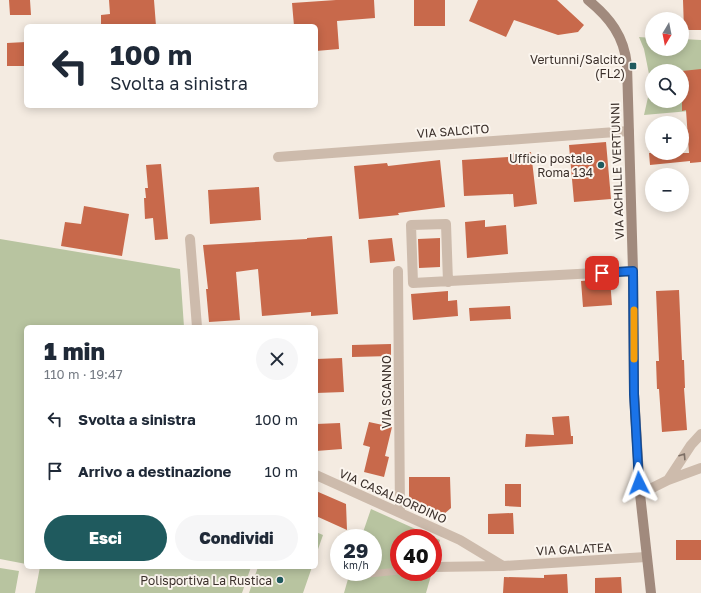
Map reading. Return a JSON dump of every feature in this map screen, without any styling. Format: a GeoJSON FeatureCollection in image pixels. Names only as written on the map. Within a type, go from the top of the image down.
{"type":"FeatureCollection","features":[{"type":"Feature","properties":{"kind":"street","name":"VIA ACHILLE VERTUNNI"},"geometry":{"type":"LineString","coordinates":[[588,0],[598,8],[610,22],[620,38],[624,47],[627,65],[633,271],[634,394],[640,494],[651,593]]}},
{"type":"Feature","properties":{"kind":"street","name":"VIA SALCITO"},"geometry":{"type":"LineString","coordinates":[[278,157],[629,131]]}},
{"type":"Feature","properties":{"kind":"street"},"geometry":{"type":"LineString","coordinates":[[448,282],[446,224],[411,225],[413,283],[448,282],[633,271]]}},
{"type":"Feature","properties":{"kind":"street"},"geometry":{"type":"LineString","coordinates":[[190,239],[197,325]]}},
{"type":"Feature","properties":{"kind":"street","name":"VIA SCANNO"},"geometry":{"type":"LineString","coordinates":[[398,271],[400,513]]}},
{"type":"Feature","properties":{"kind":"street"},"geometry":{"type":"LineString","coordinates":[[668,480],[691,445],[701,434]]}},
{"type":"Feature","properties":{"kind":"street"},"geometry":{"type":"LineString","coordinates":[[640,494],[668,480],[701,468]]}},
{"type":"Feature","properties":{"kind":"street","name":"VIA CASALBORDINO"},"geometry":{"type":"LineString","coordinates":[[318,476],[460,540],[503,566]]}},
{"type":"Feature","properties":{"kind":"street","name":"VIA GALATEA"},"geometry":{"type":"LineString","coordinates":[[442,567],[503,566],[646,557]]}},
{"type":"Feature","properties":{"kind":"green space"},"geometry":{"type":"Polygon","coordinates":[[[639,37],[645,37],[645,54],[644,49],[639,37]]]}},
{"type":"Feature","properties":{"kind":"green space"},"geometry":{"type":"Polygon","coordinates":[[[689,39],[701,40],[701,110],[644,115],[646,108],[689,108],[689,64],[647,64],[645,56],[689,56],[689,39]]]}},
{"type":"Feature","properties":{"kind":"green space"},"geometry":{"type":"Polygon","coordinates":[[[0,239],[180,269],[184,325],[24,325],[24,564],[0,559],[0,239]]]}},
{"type":"Feature","properties":{"kind":"green space"},"geometry":{"type":"Polygon","coordinates":[[[371,509],[416,529],[390,529],[390,581],[429,581],[426,593],[344,593],[347,581],[382,581],[382,529],[364,529],[371,509]]]}},
{"type":"Feature","properties":{"kind":"green space"},"geometry":{"type":"Polygon","coordinates":[[[318,533],[323,535],[318,549],[318,533]]]}},
{"type":"Feature","properties":{"kind":"green space"},"geometry":{"type":"Polygon","coordinates":[[[0,568],[19,571],[15,593],[0,593],[0,568]]]}},
{"type":"Feature","properties":{"kind":"green space"},"geometry":{"type":"Polygon","coordinates":[[[40,569],[250,569],[242,593],[35,593],[40,569]]]}},
{"type":"Feature","properties":{"kind":"green space","name":"Polisportiva La Rustica"},"geometry":{"type":"Polygon","coordinates":[[[257,569],[311,569],[303,593],[249,593],[257,569]]]}},
{"type":"Feature","properties":{"kind":"building"},"geometry":{"type":"Polygon","coordinates":[[[9,0],[30,0],[31,15],[10,15],[9,0]]]}},
{"type":"Feature","properties":{"kind":"building"},"geometry":{"type":"Polygon","coordinates":[[[109,0],[154,0],[156,24],[101,24],[101,15],[110,14],[109,0]]]}},
{"type":"Feature","properties":{"kind":"building"},"geometry":{"type":"Polygon","coordinates":[[[336,0],[374,0],[375,18],[337,21],[339,49],[318,51],[318,24],[294,24],[292,3],[336,0]]]}},
{"type":"Feature","properties":{"kind":"building"},"geometry":{"type":"Polygon","coordinates":[[[414,0],[445,0],[445,26],[414,26],[414,0]]]}},
{"type":"Feature","properties":{"kind":"building"},"geometry":{"type":"Polygon","coordinates":[[[478,0],[557,0],[584,25],[578,32],[558,35],[514,20],[506,37],[469,21],[478,0]]]}},
{"type":"Feature","properties":{"kind":"building"},"geometry":{"type":"Polygon","coordinates":[[[683,0],[701,0],[701,30],[689,30],[689,12],[683,12],[683,0]]]}},
{"type":"Feature","properties":{"kind":"building"},"geometry":{"type":"Polygon","coordinates":[[[24,42],[24,66],[7,66],[7,43],[24,42]]]}},
{"type":"Feature","properties":{"kind":"building"},"geometry":{"type":"Polygon","coordinates":[[[701,69],[701,162],[690,163],[690,161],[650,165],[650,160],[689,160],[689,116],[686,116],[686,110],[682,111],[682,108],[689,108],[689,70],[701,69]]]}},
{"type":"Feature","properties":{"kind":"building"},"geometry":{"type":"Polygon","coordinates":[[[606,142],[611,199],[574,202],[569,145],[606,142]]]}},
{"type":"Feature","properties":{"kind":"building"},"geometry":{"type":"Polygon","coordinates":[[[531,152],[537,204],[514,207],[513,194],[464,196],[462,160],[508,157],[508,154],[531,152]]]}},
{"type":"Feature","properties":{"kind":"building"},"geometry":{"type":"Polygon","coordinates":[[[440,160],[445,207],[398,213],[399,215],[359,219],[354,166],[387,163],[388,166],[440,160]]]}},
{"type":"Feature","properties":{"kind":"building"},"geometry":{"type":"Polygon","coordinates":[[[161,164],[168,239],[155,240],[153,218],[145,219],[144,198],[146,198],[145,188],[148,188],[146,165],[161,164]]]}},
{"type":"Feature","properties":{"kind":"building"},"geometry":{"type":"Polygon","coordinates":[[[259,187],[261,220],[210,224],[208,190],[259,187]]]}},
{"type":"Feature","properties":{"kind":"building"},"geometry":{"type":"Polygon","coordinates":[[[84,206],[129,214],[122,256],[61,246],[65,222],[81,224],[84,206]]]}},
{"type":"Feature","properties":{"kind":"building"},"geometry":{"type":"Polygon","coordinates":[[[485,220],[485,227],[506,225],[508,254],[467,258],[465,222],[485,220]]]}},
{"type":"Feature","properties":{"kind":"building"},"geometry":{"type":"Polygon","coordinates":[[[332,236],[338,314],[311,316],[311,312],[262,316],[258,269],[236,272],[240,320],[209,322],[206,289],[208,289],[203,245],[307,239],[332,236]]]}},
{"type":"Feature","properties":{"kind":"building"},"geometry":{"type":"Polygon","coordinates":[[[392,238],[395,261],[370,263],[368,240],[392,238]]]}},
{"type":"Feature","properties":{"kind":"building"},"geometry":{"type":"Polygon","coordinates":[[[440,238],[440,267],[419,268],[418,239],[440,238]]]}},
{"type":"Feature","properties":{"kind":"building"},"geometry":{"type":"Polygon","coordinates":[[[610,279],[612,305],[583,307],[581,281],[610,279]]]}},
{"type":"Feature","properties":{"kind":"building"},"geometry":{"type":"Polygon","coordinates":[[[679,290],[687,430],[662,432],[659,389],[657,389],[656,361],[659,361],[656,291],[679,290]]]}},
{"type":"Feature","properties":{"kind":"building"},"geometry":{"type":"Polygon","coordinates":[[[448,291],[448,301],[457,300],[458,316],[413,320],[411,294],[448,291]]]}},
{"type":"Feature","properties":{"kind":"building"},"geometry":{"type":"Polygon","coordinates":[[[510,306],[511,319],[470,321],[469,308],[510,306]]]}},
{"type":"Feature","properties":{"kind":"building"},"geometry":{"type":"Polygon","coordinates":[[[391,344],[391,356],[352,357],[352,345],[391,344]]]}},
{"type":"Feature","properties":{"kind":"building"},"geometry":{"type":"Polygon","coordinates":[[[342,358],[344,392],[318,393],[318,359],[342,358]]]}},
{"type":"Feature","properties":{"kind":"building"},"geometry":{"type":"Polygon","coordinates":[[[569,416],[573,444],[525,447],[526,434],[554,435],[552,417],[569,416]]]}},
{"type":"Feature","properties":{"kind":"building"},"geometry":{"type":"Polygon","coordinates":[[[369,422],[392,427],[385,456],[389,457],[384,477],[364,472],[370,447],[363,445],[369,422]]]}},
{"type":"Feature","properties":{"kind":"building"},"geometry":{"type":"Polygon","coordinates":[[[340,423],[342,449],[318,451],[318,424],[340,423]]]}},
{"type":"Feature","properties":{"kind":"building"},"geometry":{"type":"Polygon","coordinates":[[[409,477],[450,477],[451,508],[444,514],[409,499],[409,477]]]}},
{"type":"Feature","properties":{"kind":"building"},"geometry":{"type":"Polygon","coordinates":[[[505,484],[521,484],[521,507],[505,506],[505,484]]]}},
{"type":"Feature","properties":{"kind":"building"},"geometry":{"type":"Polygon","coordinates":[[[318,492],[346,504],[347,529],[318,517],[318,492]]]}},
{"type":"Feature","properties":{"kind":"building"},"geometry":{"type":"Polygon","coordinates":[[[513,513],[514,534],[488,534],[488,514],[513,513]]]}},
{"type":"Feature","properties":{"kind":"building"},"geometry":{"type":"Polygon","coordinates":[[[676,540],[701,540],[701,560],[676,560],[676,540]]]}},
{"type":"Feature","properties":{"kind":"building"},"geometry":{"type":"Polygon","coordinates":[[[567,574],[568,593],[503,593],[504,577],[544,578],[544,575],[567,574]]]}},
{"type":"Feature","properties":{"kind":"building"},"geometry":{"type":"Polygon","coordinates":[[[621,577],[622,593],[595,593],[595,578],[621,577]]]}},
{"type":"Feature","properties":{"kind":"slow traffic"},"geometry":{"type":"LineString","coordinates":[[634,310],[634,359]]}},
{"type":"Feature","properties":{"kind":"place","name":"Vertunni/Salcito (FL2)"},"geometry":{"type":"Point","coordinates":[633,66]}},
{"type":"Feature","properties":{"kind":"place","name":"Ufficio postale Roma 134"},"geometry":{"type":"Point","coordinates":[601,165]}},
{"type":"Feature","properties":{"kind":"place","name":"Polisportiva La Rustica"},"geometry":{"type":"Point","coordinates":[280,580]}},
{"type":"Feature","properties":{"kind":"route"},"geometry":{"type":"LineString","coordinates":[[602,273],[633,271],[634,394],[639,483]]}}]}
